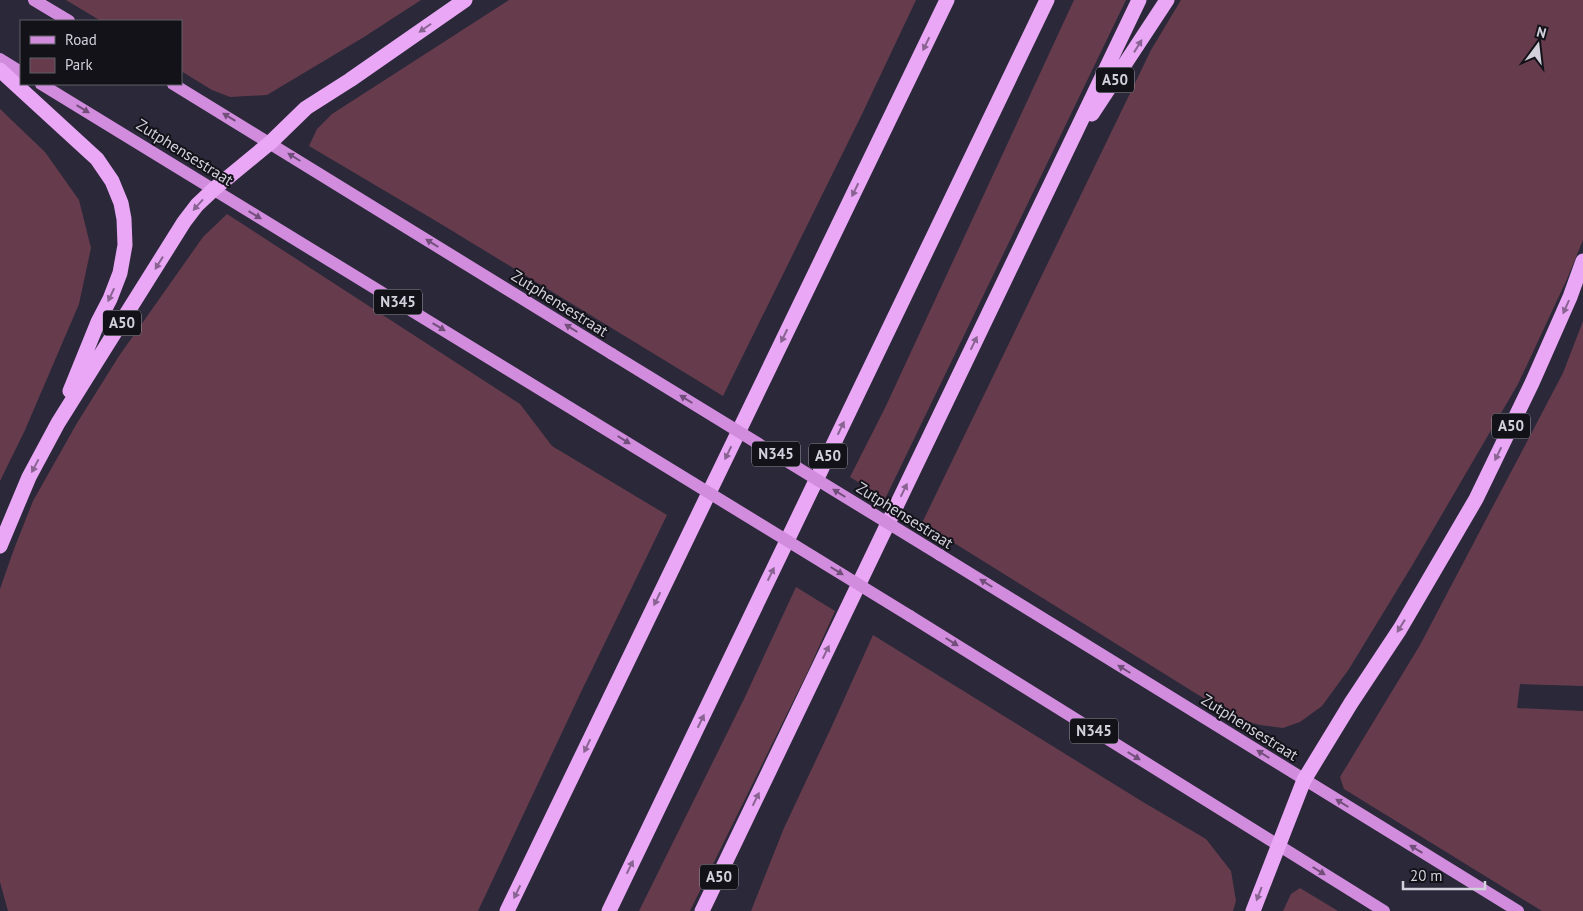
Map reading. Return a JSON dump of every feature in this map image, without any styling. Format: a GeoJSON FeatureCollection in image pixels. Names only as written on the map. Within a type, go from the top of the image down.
{"type":"FeatureCollection","features":[{"type":"Feature","properties":{"kind":"highway","name":"A50"},"geometry":{"type":"LineString","coordinates":[[0,546],[29,477],[58,423],[184,222],[198,205],[214,189],[271,142],[306,108],[350,80],[465,0]]}},
{"type":"Feature","properties":{"kind":"highway"},"geometry":{"type":"LineString","coordinates":[[507,911],[947,0]]}},
{"type":"Feature","properties":{"kind":"highway","name":"A50"},"geometry":{"type":"LineString","coordinates":[[609,911],[1047,0]]}},
{"type":"Feature","properties":{"kind":"highway","name":"A50"},"geometry":{"type":"LineString","coordinates":[[702,911],[1140,0]]}},
{"type":"Feature","properties":{"kind":"highway","name":"A50"},"geometry":{"type":"LineString","coordinates":[[1062,159],[1132,55],[1166,0]]}},
{"type":"Feature","properties":{"kind":"highway"},"geometry":{"type":"LineString","coordinates":[[0,70],[97,159],[117,192],[124,219],[125,245],[120,273],[110,299],[98,322],[58,423]]}},
{"type":"Feature","properties":{"kind":"highway","name":"A50"},"geometry":{"type":"LineString","coordinates":[[1304,780],[1351,703],[1400,629],[1476,499],[1532,383],[1570,297],[1583,261]]}},
{"type":"Feature","properties":{"kind":"highway"},"geometry":{"type":"LineString","coordinates":[[1252,911],[1304,780]]}},
{"type":"Feature","properties":{"kind":"highway","name":"A50"},"geometry":{"type":"LineString","coordinates":[[711,911],[735,843]]}},
{"type":"Feature","properties":{"kind":"main road"},"geometry":{"type":"LineString","coordinates":[[34,0],[68,20]]}},
{"type":"Feature","properties":{"kind":"main road"},"geometry":{"type":"LineString","coordinates":[[0,59],[20,71]]}},
{"type":"Feature","properties":{"kind":"main road","name":"Zutphensestraat"},"geometry":{"type":"LineString","coordinates":[[43,85],[910,616],[1384,911]]}},
{"type":"Feature","properties":{"kind":"main road","name":"Zutphensestraat"},"geometry":{"type":"LineString","coordinates":[[175,85],[271,142],[1518,911]]}},
{"type":"Feature","properties":{"kind":"green space"},"geometry":{"type":"Polygon","coordinates":[[[66,0],[421,0],[364,37],[267,95],[230,97],[212,90],[182,72],[182,20],[99,20],[66,0]]]}},
{"type":"Feature","properties":{"kind":"green space"},"geometry":{"type":"Polygon","coordinates":[[[509,0],[916,0],[723,396],[309,146],[317,129],[332,114],[509,0]]]}},
{"type":"Feature","properties":{"kind":"green space"},"geometry":{"type":"Polygon","coordinates":[[[1074,0],[1126,0],[885,499],[850,477],[885,408],[1074,0]]]}},
{"type":"Feature","properties":{"kind":"green space"},"geometry":{"type":"Polygon","coordinates":[[[1181,0],[1583,0],[1583,240],[1567,279],[1518,384],[1349,669],[1322,706],[1300,722],[1283,728],[1237,719],[922,523],[1151,50],[1181,0]]]}},
{"type":"Feature","properties":{"kind":"green space"},"geometry":{"type":"Polygon","coordinates":[[[0,109],[45,152],[79,200],[91,248],[79,304],[25,430],[0,481],[0,109]]]}},
{"type":"Feature","properties":{"kind":"green space"},"geometry":{"type":"Polygon","coordinates":[[[227,214],[520,404],[552,446],[667,515],[478,911],[8,911],[0,882],[0,589],[33,501],[77,423],[119,356],[203,237],[227,214]]]}},
{"type":"Feature","properties":{"kind":"green space"},"geometry":{"type":"Polygon","coordinates":[[[1583,321],[1583,686],[1520,684],[1517,708],[1583,711],[1583,911],[1542,911],[1344,789],[1340,777],[1420,645],[1563,373],[1583,321]]]}},
{"type":"Feature","properties":{"kind":"green space"},"geometry":{"type":"Polygon","coordinates":[[[796,587],[835,611],[808,671],[690,911],[639,911],[745,697],[796,587]]]}},
{"type":"Feature","properties":{"kind":"green space"},"geometry":{"type":"Polygon","coordinates":[[[873,635],[1206,839],[1231,871],[1236,901],[1233,911],[751,911],[784,828],[873,635]]]}},
{"type":"Feature","properties":{"kind":"green space"},"geometry":{"type":"Polygon","coordinates":[[[1300,888],[1338,911],[1283,911],[1291,894],[1300,888]]]}}]}
